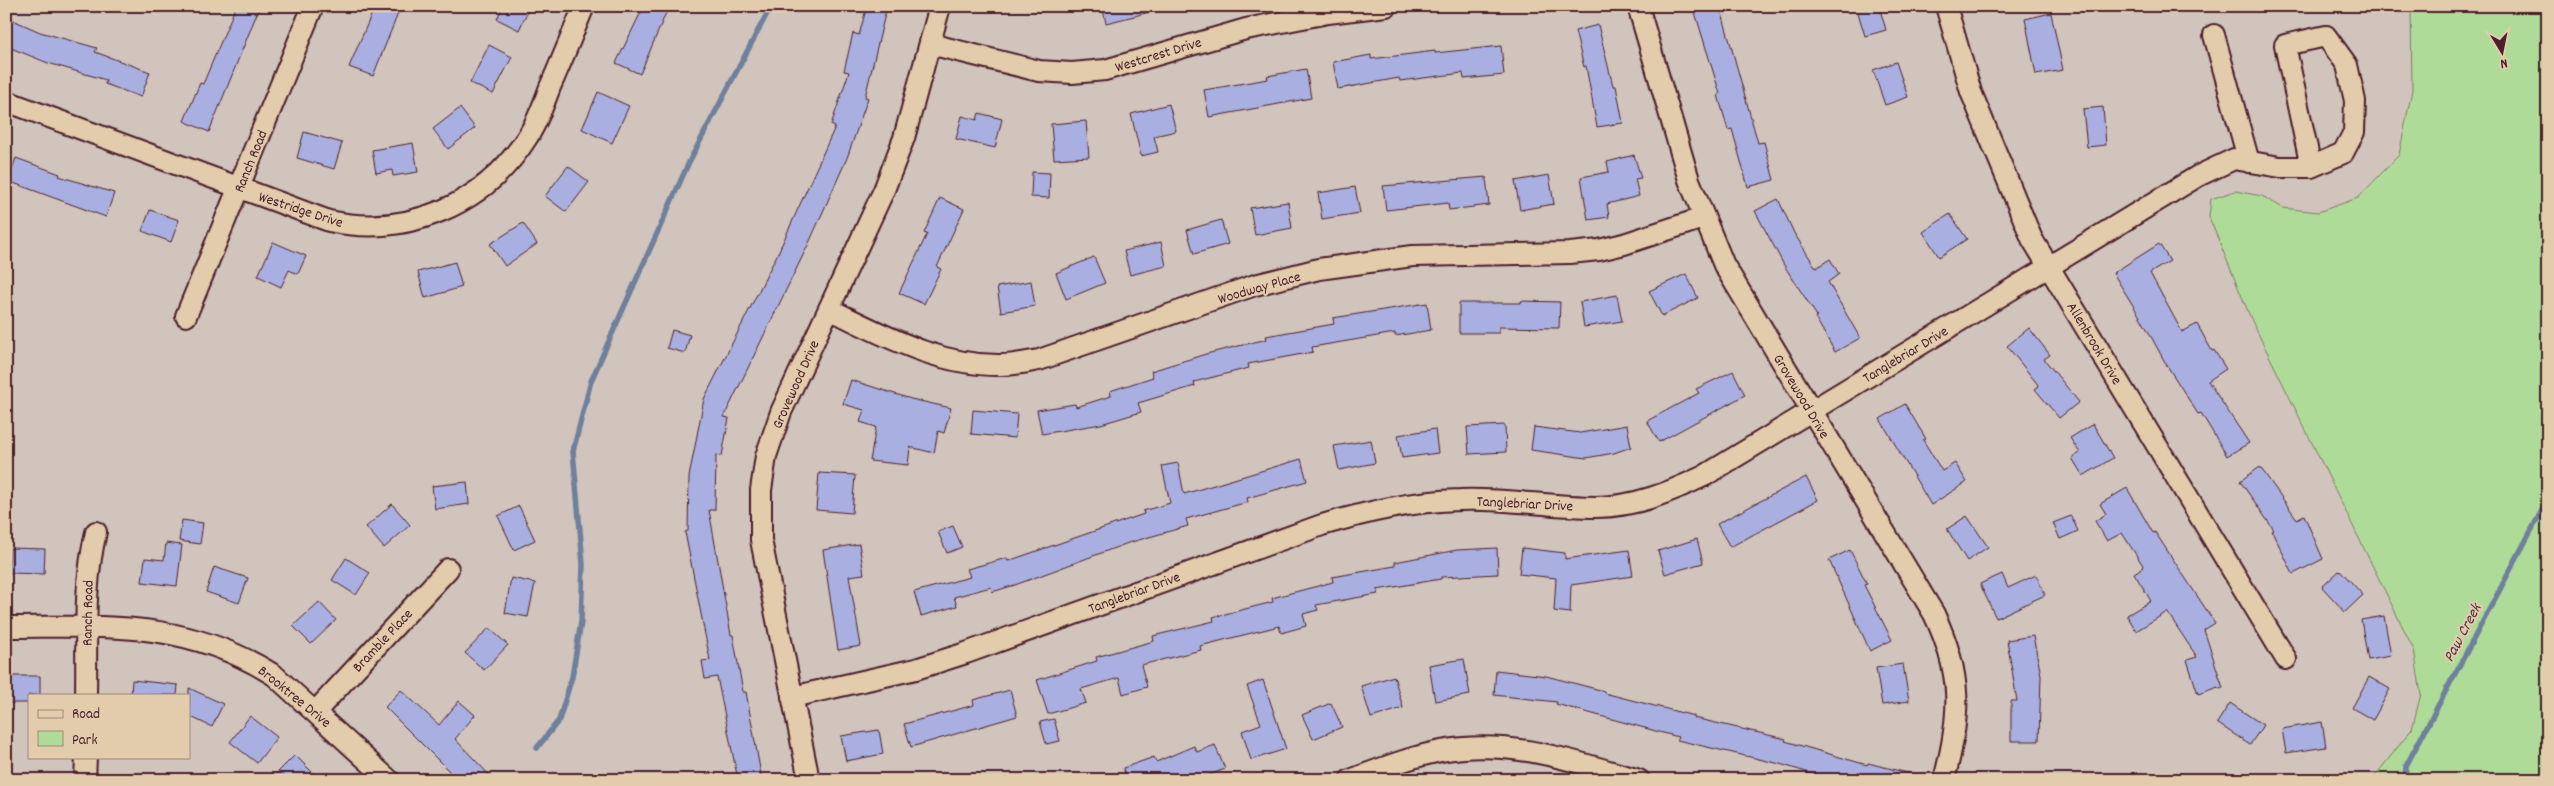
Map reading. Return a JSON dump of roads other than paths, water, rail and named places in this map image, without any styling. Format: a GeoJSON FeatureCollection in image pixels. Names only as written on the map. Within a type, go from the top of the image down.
{"type":"FeatureCollection","features":[{"type":"Feature","properties":{"kind":"street","name":"Ranch Road"},"geometry":{"type":"LineString","coordinates":[[186,316],[313,6]]}},
{"type":"Feature","properties":{"kind":"street","name":"Westridge Drive"},"geometry":{"type":"LineString","coordinates":[[6,100],[329,221],[373,226],[403,224],[453,206],[490,182],[515,155],[529,134],[584,6]]}},
{"type":"Feature","properties":{"kind":"street","name":"Grovewood Drive"},"geometry":{"type":"LineString","coordinates":[[809,780],[761,540],[761,490],[766,456],[778,420],[884,190],[904,138],[940,6]]}},
{"type":"Feature","properties":{"kind":"street","name":"Westcrest Drive"},"geometry":{"type":"LineString","coordinates":[[930,44],[1039,71],[1072,73],[1105,70],[1246,29],[1328,13],[1386,6]]}},
{"type":"Feature","properties":{"kind":"street","name":"Grovewood Drive"},"geometry":{"type":"LineString","coordinates":[[1638,6],[1689,180],[1703,218],[1741,296],[1934,614],[1944,634],[1955,671],[1958,703],[1955,740],[1944,780]]}},
{"type":"Feature","properties":{"kind":"street","name":"Allenbrook Drive"},"geometry":{"type":"LineString","coordinates":[[1946,6],[1971,92],[2020,214],[2049,266],[2286,660]]}},
{"type":"Feature","properties":{"kind":"street"},"geometry":{"type":"LineString","coordinates":[[2214,36],[2249,162]]}},
{"type":"Feature","properties":{"kind":"street"},"geometry":{"type":"LineString","coordinates":[[2326,36],[2347,65],[2355,101],[2354,132],[2344,153],[2311,167],[2285,45],[2326,36]]}},
{"type":"Feature","properties":{"kind":"street","name":"Tanglebriar Drive"},"geometry":{"type":"LineString","coordinates":[[792,697],[916,669],[1322,524],[1367,512],[1412,503],[1460,500],[1510,500],[1597,507],[1636,502],[1672,491],[1704,476],[2198,176],[2234,159],[2280,167],[2311,167]]}},
{"type":"Feature","properties":{"kind":"street","name":"Woodway Place"},"geometry":{"type":"LineString","coordinates":[[829,309],[916,349],[941,358],[965,364],[1002,366],[1039,360],[1255,285],[1319,269],[1412,256],[1570,253],[1599,250],[1624,244],[1703,218]]}},
{"type":"Feature","properties":{"kind":"street","name":"Ranch Road"},"geometry":{"type":"LineString","coordinates":[[86,694],[88,563],[96,532]]}},
{"type":"Feature","properties":{"kind":"street","name":"Bramble Place"},"geometry":{"type":"LineString","coordinates":[[316,711],[448,569]]}},
{"type":"Feature","properties":{"kind":"street","name":"Brooktree Drive"},"geometry":{"type":"LineString","coordinates":[[6,627],[138,628],[182,634],[209,642],[253,662],[274,675],[316,711],[389,780]]}},
{"type":"Feature","properties":{"kind":"street"},"geometry":{"type":"LineString","coordinates":[[1350,780],[1408,759],[1442,751],[1476,747],[1517,749],[1543,753],[1639,780]]}},
{"type":"Feature","properties":{"kind":"street"},"geometry":{"type":"LineString","coordinates":[[86,758],[86,780]]}},
{"type":"Feature","properties":{"kind":"waterway"},"geometry":{"type":"LineString","coordinates":[[537,748],[559,720],[572,677],[581,622],[583,564],[573,451],[591,381],[689,162],[771,6]]}},
{"type":"Feature","properties":{"kind":"waterway","name":"Paw Creek"},"geometry":{"type":"LineString","coordinates":[[2405,780],[2406,766],[2548,499]]}}]}
